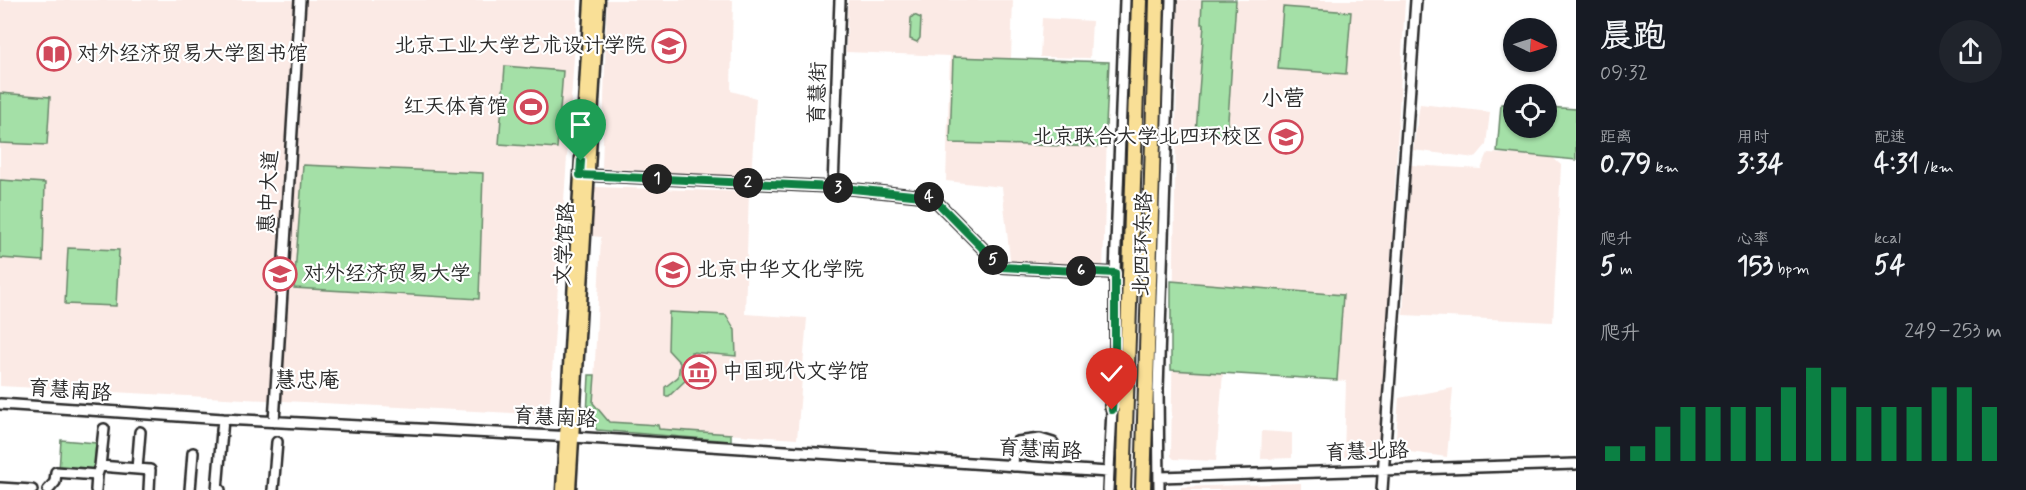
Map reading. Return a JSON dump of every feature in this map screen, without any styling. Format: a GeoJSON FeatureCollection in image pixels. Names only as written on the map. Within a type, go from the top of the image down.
{"type":"FeatureCollection","features":[{"type":"Feature","properties":{"kind":"highway","name":"北四环东路"},"geometry":{"type":"LineString","coordinates":[[1124,490],[1134,1]]}},
{"type":"Feature","properties":{"kind":"highway","name":"北四环东路"},"geometry":{"type":"LineString","coordinates":[[1143,490],[1156,1]]}},
{"type":"Feature","properties":{"kind":"highway"},"geometry":{"type":"LineString","coordinates":[[1112,406],[1127,378]]}},
{"type":"Feature","properties":{"kind":"main road","name":"文学馆路"},"geometry":{"type":"LineString","coordinates":[[562,490],[569,437],[584,176],[590,0]]}},
{"type":"Feature","properties":{"kind":"main road","name":"文学馆路"},"geometry":{"type":"LineString","coordinates":[[584,176],[599,0]]}},
{"type":"Feature","properties":{"kind":"main road","name":"文学馆路"},"geometry":{"type":"LineString","coordinates":[[569,437],[570,490]]}},
{"type":"Feature","properties":{"kind":"street","name":"惠中大道"},"geometry":{"type":"LineString","coordinates":[[274,422],[300,0]]}},
{"type":"Feature","properties":{"kind":"street","name":"育慧街"},"geometry":{"type":"LineString","coordinates":[[833,187],[840,0]]}},
{"type":"Feature","properties":{"kind":"street","name":"北四环东路"},"geometry":{"type":"LineString","coordinates":[[1159,490],[1158,389],[1171,0]]}},
{"type":"Feature","properties":{"kind":"street"},"geometry":{"type":"LineString","coordinates":[[1382,490],[1416,0]]}},
{"type":"Feature","properties":{"kind":"street","name":"北四环东路"},"geometry":{"type":"LineString","coordinates":[[1108,490],[1115,273],[1134,1]]}},
{"type":"Feature","properties":{"kind":"street"},"geometry":{"type":"LineString","coordinates":[[584,176],[833,187],[932,197],[1001,267],[1115,273]]}},
{"type":"Feature","properties":{"kind":"street","name":"育慧南路"},"geometry":{"type":"LineString","coordinates":[[0,404],[274,422],[569,437],[1108,472]]}},
{"type":"Feature","properties":{"kind":"street"},"geometry":{"type":"LineString","coordinates":[[218,490],[223,419]]}},
{"type":"Feature","properties":{"kind":"street"},"geometry":{"type":"LineString","coordinates":[[96,490],[104,429]]}},
{"type":"Feature","properties":{"kind":"street"},"geometry":{"type":"LineString","coordinates":[[137,469],[140,432]]}},
{"type":"Feature","properties":{"kind":"street"},"geometry":{"type":"LineString","coordinates":[[1013,466],[1014,449],[1017,442],[1040,439],[1053,443]]}},
{"type":"Feature","properties":{"kind":"street"},"geometry":{"type":"LineString","coordinates":[[273,490],[277,442]]}},
{"type":"Feature","properties":{"kind":"street"},"geometry":{"type":"LineString","coordinates":[[190,490],[193,453]]}},
{"type":"Feature","properties":{"kind":"street","name":"育慧北路"},"geometry":{"type":"LineString","coordinates":[[1160,477],[1576,464]]}},
{"type":"Feature","properties":{"kind":"street"},"geometry":{"type":"LineString","coordinates":[[48,490],[54,482],[56,472],[137,469],[150,470],[149,490]]}},
{"type":"Feature","properties":{"kind":"street"},"geometry":{"type":"LineString","coordinates":[[57,490],[59,472]]}},
{"type":"Feature","properties":{"kind":"street"},"geometry":{"type":"LineString","coordinates":[[0,488],[32,490]]}},
{"type":"Feature","properties":{"kind":"shaded area","name":"对外经济贸易大学"},"geometry":{"type":"Polygon","coordinates":[[[0,0],[578,0],[549,415],[0,386],[0,0]]]}},
{"type":"Feature","properties":{"kind":"shaded area","name":"北京工业大学艺术设计学院"},"geometry":{"type":"Polygon","coordinates":[[[607,0],[733,0],[731,91],[756,98],[751,177],[602,168],[607,0]]]}},
{"type":"Feature","properties":{"kind":"shaded area"},"geometry":{"type":"Polygon","coordinates":[[[848,0],[1013,0],[1011,58],[1109,62],[1103,272],[1011,268],[1002,187],[946,181],[950,56],[846,52],[848,0]]]}},
{"type":"Feature","properties":{"kind":"shaded area","name":"北京联合大学北四环校区"},"geometry":{"type":"Polygon","coordinates":[[[1178,0],[1405,0],[1380,459],[1344,457],[1346,381],[1223,373],[1216,461],[1174,459],[1171,456],[1178,0]]]}},
{"type":"Feature","properties":{"kind":"shaded area"},"geometry":{"type":"Polygon","coordinates":[[[1042,18],[1092,21],[1090,58],[1040,57],[1042,18]]]}},
{"type":"Feature","properties":{"kind":"shaded area"},"geometry":{"type":"Polygon","coordinates":[[[1420,104],[1490,112],[1486,145],[1475,158],[1413,150],[1420,104]]]}},
{"type":"Feature","properties":{"kind":"shaded area"},"geometry":{"type":"Polygon","coordinates":[[[1488,153],[1552,157],[1561,165],[1553,322],[1403,315],[1411,165],[1481,169],[1488,153]]]}},
{"type":"Feature","properties":{"kind":"shaded area"},"geometry":{"type":"Polygon","coordinates":[[[595,187],[749,192],[745,314],[807,318],[797,439],[658,429],[658,425],[609,422],[593,403],[601,237],[592,236],[595,187]]]}},
{"type":"Feature","properties":{"kind":"shaded area"},"geometry":{"type":"Polygon","coordinates":[[[1453,388],[1447,457],[1395,450],[1399,398],[1453,388]]]}},
{"type":"Feature","properties":{"kind":"shaded area"},"geometry":{"type":"Polygon","coordinates":[[[1262,431],[1292,433],[1292,458],[1261,459],[1262,431]]]}},
{"type":"Feature","properties":{"kind":"shaded area"},"geometry":{"type":"Polygon","coordinates":[[[1301,483],[1301,490],[1181,490],[1181,487],[1301,483]]]}},
{"type":"Feature","properties":{"kind":"green space"},"geometry":{"type":"Polygon","coordinates":[[[1202,0],[1236,0],[1227,135],[1196,133],[1204,24],[1201,24],[1202,0]]]}},
{"type":"Feature","properties":{"kind":"green space"},"geometry":{"type":"Polygon","coordinates":[[[1283,7],[1351,12],[1346,74],[1278,69],[1283,7]]]}},
{"type":"Feature","properties":{"kind":"green space"},"geometry":{"type":"Polygon","coordinates":[[[914,15],[921,18],[920,38],[917,42],[910,39],[911,18],[914,15]]]}},
{"type":"Feature","properties":{"kind":"green space"},"geometry":{"type":"Polygon","coordinates":[[[953,57],[1109,62],[1105,147],[950,143],[953,57]]]}},
{"type":"Feature","properties":{"kind":"green space","name":"红天体育馆"},"geometry":{"type":"Polygon","coordinates":[[[505,66],[563,71],[557,148],[499,144],[505,66]]]}},
{"type":"Feature","properties":{"kind":"green space"},"geometry":{"type":"Polygon","coordinates":[[[0,93],[50,97],[47,145],[0,143],[0,93]]]}},
{"type":"Feature","properties":{"kind":"green space"},"geometry":{"type":"Polygon","coordinates":[[[1501,104],[1503,104],[1503,138],[1557,138],[1557,108],[1576,109],[1576,160],[1497,152],[1501,104]]]}},
{"type":"Feature","properties":{"kind":"green space"},"geometry":{"type":"Polygon","coordinates":[[[303,165],[483,173],[479,299],[294,288],[303,165]]]}},
{"type":"Feature","properties":{"kind":"green space"},"geometry":{"type":"Polygon","coordinates":[[[0,180],[45,183],[43,261],[0,258],[0,180]]]}},
{"type":"Feature","properties":{"kind":"green space"},"geometry":{"type":"Polygon","coordinates":[[[68,248],[119,250],[116,306],[65,304],[68,248]]]}},
{"type":"Feature","properties":{"kind":"green space"},"geometry":{"type":"Polygon","coordinates":[[[1171,281],[1343,295],[1337,380],[1171,370],[1171,281]]]}},
{"type":"Feature","properties":{"kind":"green space"},"geometry":{"type":"Polygon","coordinates":[[[669,312],[726,315],[735,330],[736,356],[691,352],[688,378],[669,396],[665,396],[665,387],[678,377],[680,363],[668,350],[669,312]]]}},
{"type":"Feature","properties":{"kind":"green space"},"geometry":{"type":"Polygon","coordinates":[[[589,375],[595,375],[593,403],[609,422],[658,425],[659,429],[731,434],[731,441],[597,430],[587,415],[589,375]]]}},
{"type":"Feature","properties":{"kind":"green space"},"geometry":{"type":"Polygon","coordinates":[[[61,440],[96,443],[94,473],[59,471],[61,440]]]}},
{"type":"Feature","properties":{"kind":"place","name":"北京工业大学艺术设计学院"},"geometry":{"type":"Point","coordinates":[669,46]}},
{"type":"Feature","properties":{"kind":"place","name":"对外经济贸易大学图书馆"},"geometry":{"type":"Point","coordinates":[54,54]}},
{"type":"Feature","properties":{"kind":"place","name":"红天体育馆"},"geometry":{"type":"Point","coordinates":[531,107]}},
{"type":"Feature","properties":{"kind":"place","name":"北京联合大学北四环校区"},"geometry":{"type":"Point","coordinates":[1286,137]}},
{"type":"Feature","properties":{"kind":"place","name":"北京中华文化学院"},"geometry":{"type":"Point","coordinates":[673,270]}},
{"type":"Feature","properties":{"kind":"place","name":"对外经济贸易大学"},"geometry":{"type":"Point","coordinates":[280,274]}},
{"type":"Feature","properties":{"kind":"place","name":"中国现代文学馆"},"geometry":{"type":"Point","coordinates":[699,372]}},
{"type":"Feature","properties":{"kind":"district","name":"小营"},"geometry":{"type":"Point","coordinates":[1283,99]}},
{"type":"Feature","properties":{"kind":"district","name":"慧忠庵"},"geometry":{"type":"Point","coordinates":[307,381]}},
{"type":"Feature","properties":{"kind":"route"},"geometry":{"type":"LineString","coordinates":[[581,161],[580,175],[833,187],[932,197],[1001,267],[1115,273],[1112,410]]}}]}
